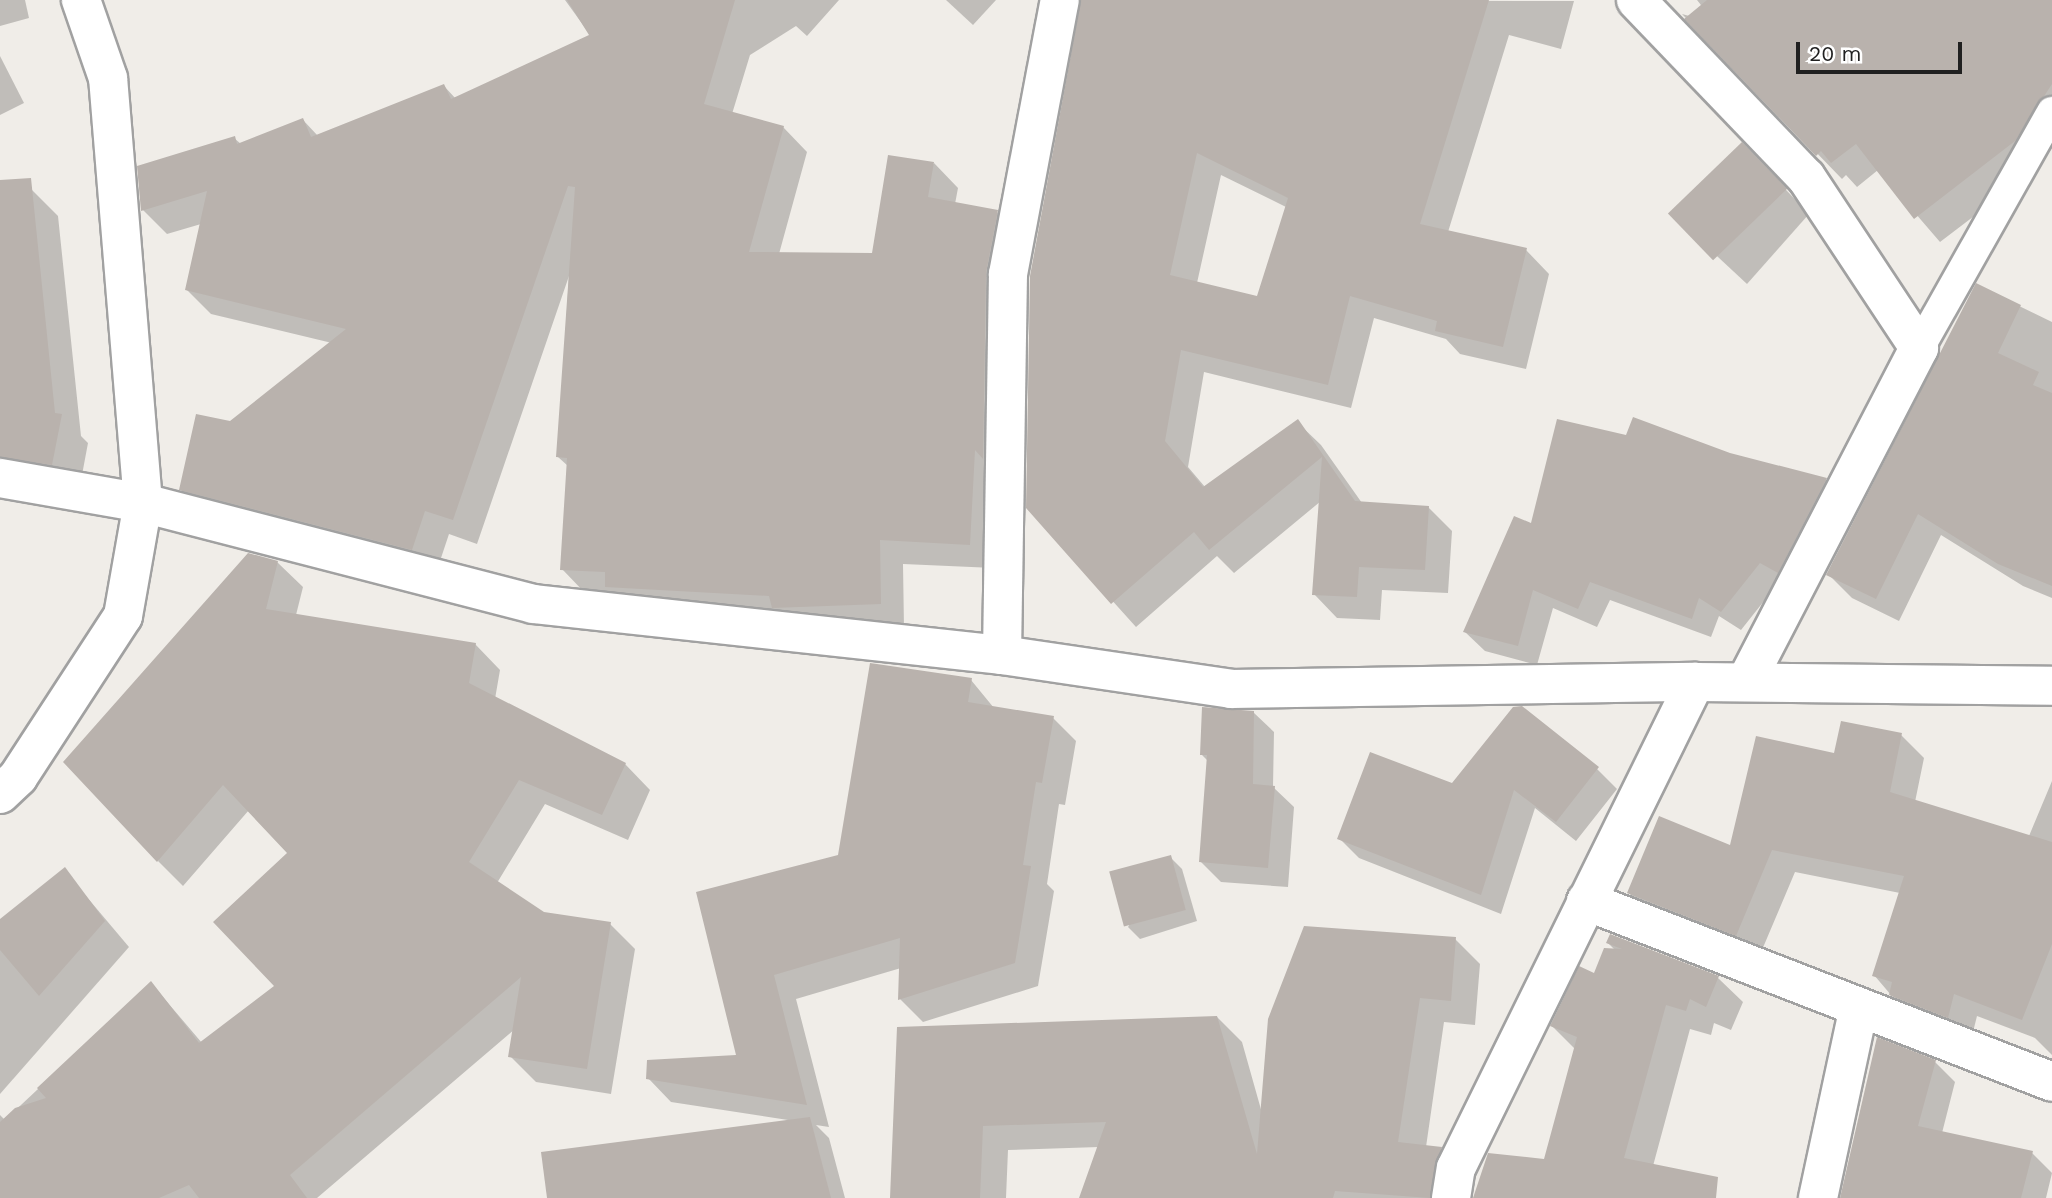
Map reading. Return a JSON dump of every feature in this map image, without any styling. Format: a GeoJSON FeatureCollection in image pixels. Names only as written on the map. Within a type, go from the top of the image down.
{"type":"FeatureCollection","features":[{"type":"Feature","properties":{"kind":"street"},"geometry":{"type":"LineString","coordinates":[[0,794],[18,777],[123,616],[143,503],[108,78],[81,0]]}},
{"type":"Feature","properties":{"kind":"street"},"geometry":{"type":"LineString","coordinates":[[1002,655],[1008,274],[1060,0]]}},
{"type":"Feature","properties":{"kind":"street"},"geometry":{"type":"LineString","coordinates":[[1636,0],[1806,177],[1919,348],[1746,682]]}},
{"type":"Feature","properties":{"kind":"street"},"geometry":{"type":"LineString","coordinates":[[0,478],[143,503],[533,604],[1002,655],[1231,690],[1695,682],[2052,686]]}},
{"type":"Feature","properties":{"kind":"street"},"geometry":{"type":"LineString","coordinates":[[1451,1198],[1456,1168],[1695,682]]}},
{"type":"Feature","properties":{"kind":"street"},"geometry":{"type":"LineString","coordinates":[[1586,901],[2052,1083]]}},
{"type":"Feature","properties":{"kind":"street"},"geometry":{"type":"LineString","coordinates":[[1818,1198],[1859,1007]]}},
{"type":"Feature","properties":{"kind":"lane"},"geometry":{"type":"LineString","coordinates":[[1919,348],[2052,112]]}},
{"type":"Feature","properties":{"kind":"building"},"geometry":{"type":"Polygon","coordinates":[[[567,0],[735,0],[704,104],[784,126],[749,252],[872,253],[888,155],[934,162],[928,197],[998,210],[986,273],[983,459],[975,450],[970,545],[880,540],[881,604],[772,608],[769,596],[605,587],[605,572],[560,570],[567,458],[556,457],[575,187],[568,186],[453,520],[425,511],[412,550],[179,490],[196,414],[230,421],[346,329],[185,290],[207,191],[141,211],[137,166],[235,136],[237,144],[303,118],[311,137],[444,84],[451,99],[589,35],[567,0]]]}},
{"type":"Feature","properties":{"kind":"building"},"geometry":{"type":"Polygon","coordinates":[[[1081,0],[1489,0],[1420,224],[1527,248],[1503,347],[1435,331],[1437,321],[1350,296],[1328,385],[1181,350],[1165,441],[1203,487],[1298,419],[1355,501],[1429,506],[1425,570],[1359,567],[1357,597],[1312,595],[1322,457],[1209,550],[1194,532],[1111,604],[1026,508],[1030,276],[1081,0]],[[1197,153],[1170,275],[1257,296],[1288,198],[1197,153]]]}},
{"type":"Feature","properties":{"kind":"building"},"geometry":{"type":"Polygon","coordinates":[[[1707,0],[2052,0],[2052,84],[2015,141],[1914,219],[1856,144],[1831,163],[1821,151],[1816,156],[1684,19],[1707,0]]]}},
{"type":"Feature","properties":{"kind":"building"},"geometry":{"type":"Polygon","coordinates":[[[1742,142],[1787,189],[1713,260],[1668,214],[1742,142]]]}},
{"type":"Feature","properties":{"kind":"building"},"geometry":{"type":"Polygon","coordinates":[[[31,178],[55,413],[62,414],[52,465],[0,457],[0,180],[31,178]]]}},
{"type":"Feature","properties":{"kind":"building"},"geometry":{"type":"Polygon","coordinates":[[[1976,283],[2021,305],[1998,353],[2039,372],[2033,385],[2052,393],[2052,586],[1998,564],[1918,514],[1876,599],[1826,575],[1976,283]]]}},
{"type":"Feature","properties":{"kind":"building"},"geometry":{"type":"Polygon","coordinates":[[[1633,417],[1730,453],[1827,478],[1778,573],[1760,563],[1721,612],[1699,598],[1692,619],[1590,582],[1578,609],[1533,590],[1518,646],[1463,632],[1514,516],[1531,523],[1557,419],[1626,435],[1633,417]]]}},
{"type":"Feature","properties":{"kind":"building"},"geometry":{"type":"Polygon","coordinates":[[[248,553],[278,561],[266,609],[476,643],[469,683],[626,763],[602,815],[519,780],[469,862],[544,912],[611,922],[587,1069],[508,1057],[521,977],[290,1175],[307,1198],[199,1198],[189,1185],[159,1198],[0,1198],[0,1122],[15,1108],[46,1098],[37,1088],[151,981],[199,1043],[274,986],[213,922],[287,853],[223,785],[157,862],[63,762],[248,553]]]}},
{"type":"Feature","properties":{"kind":"building"},"geometry":{"type":"Polygon","coordinates":[[[870,663],[972,678],[968,702],[1054,716],[1042,783],[1036,782],[1023,865],[1031,866],[1015,963],[898,1000],[900,938],[774,975],[807,1105],[646,1079],[647,1060],[736,1055],[696,892],[838,855],[870,663]]]}},
{"type":"Feature","properties":{"kind":"building"},"geometry":{"type":"Polygon","coordinates":[[[1522,706],[1599,767],[1556,822],[1514,790],[1481,895],[1337,839],[1370,752],[1452,783],[1513,707],[1522,706]]]}},
{"type":"Feature","properties":{"kind":"building"},"geometry":{"type":"Polygon","coordinates":[[[1202,707],[1254,711],[1253,784],[1275,786],[1268,868],[1199,862],[1207,755],[1200,755],[1202,707]]]}},
{"type":"Feature","properties":{"kind":"building"},"geometry":{"type":"Polygon","coordinates":[[[1841,721],[1902,733],[1890,792],[2052,842],[2052,944],[2022,1020],[1954,994],[1948,1018],[1889,995],[1892,982],[1872,976],[1904,876],[1772,850],[1736,936],[1627,893],[1659,816],[1730,845],[1756,736],[1834,753],[1841,721]]]}},
{"type":"Feature","properties":{"kind":"building"},"geometry":{"type":"Polygon","coordinates":[[[1171,855],[1186,910],[1124,927],[1109,872],[1171,855]]]}},
{"type":"Feature","properties":{"kind":"building"},"geometry":{"type":"Polygon","coordinates":[[[65,867],[105,921],[39,996],[0,950],[0,919],[65,867]]]}},
{"type":"Feature","properties":{"kind":"building"},"geometry":{"type":"Polygon","coordinates":[[[1304,926],[1456,937],[1451,1001],[1420,998],[1398,1142],[1442,1147],[1430,1198],[1335,1191],[1333,1198],[1079,1198],[1106,1122],[983,1126],[980,1198],[890,1198],[897,1027],[1217,1016],[1257,1154],[1268,1019],[1304,926]]]}},
{"type":"Feature","properties":{"kind":"building"},"geometry":{"type":"Polygon","coordinates":[[[1610,934],[1719,976],[1706,1007],[1690,999],[1686,1011],[1666,1005],[1624,1158],[1718,1177],[1716,1198],[1473,1198],[1488,1153],[1544,1159],[1577,1037],[1550,1026],[1579,966],[1594,973],[1604,948],[1622,949],[1606,943],[1610,934]]]}},
{"type":"Feature","properties":{"kind":"building"},"geometry":{"type":"Polygon","coordinates":[[[1877,1037],[1936,1060],[1918,1126],[2033,1151],[2021,1198],[1840,1198],[1877,1037]]]}},
{"type":"Feature","properties":{"kind":"building"},"geometry":{"type":"Polygon","coordinates":[[[810,1117],[831,1198],[547,1198],[541,1152],[810,1117]]]}}]}
